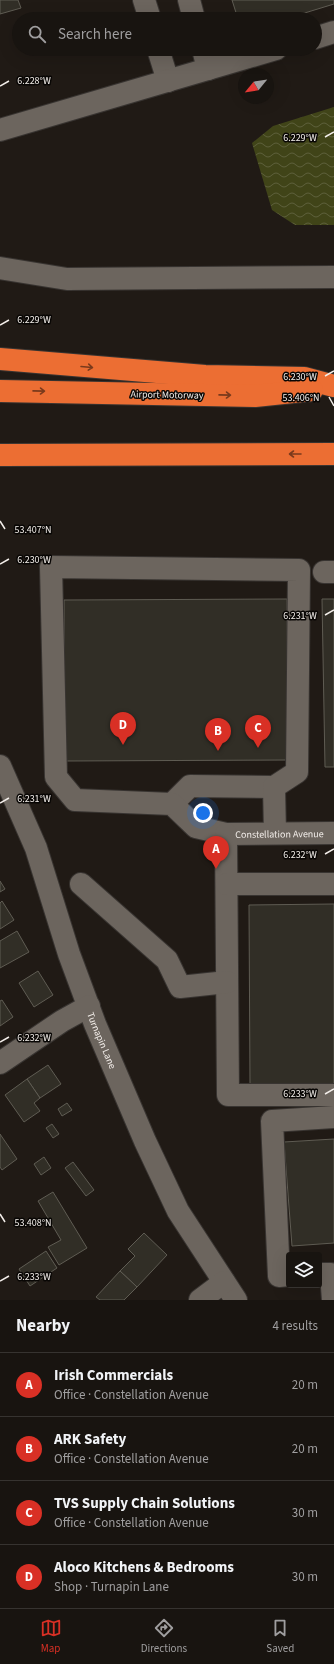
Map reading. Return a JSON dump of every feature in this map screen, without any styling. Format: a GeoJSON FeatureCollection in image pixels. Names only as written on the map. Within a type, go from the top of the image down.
{"type":"FeatureCollection","features":[{"type":"Feature","properties":{"kind":"highway"},"geometry":{"type":"LineString","coordinates":[[0,359],[205,376],[304,378],[334,387]]}},
{"type":"Feature","properties":{"kind":"highway","name":"Airport Motorway"},"geometry":{"type":"LineString","coordinates":[[0,391],[255,396],[334,387]]}},
{"type":"Feature","properties":{"kind":"highway"},"geometry":{"type":"LineString","coordinates":[[0,468],[247,454]]}},
{"type":"Feature","properties":{"kind":"highway"},"geometry":{"type":"LineString","coordinates":[[0,455],[334,454]]}},
{"type":"Feature","properties":{"kind":"street"},"geometry":{"type":"LineString","coordinates":[[144,0],[148,12]]}},
{"type":"Feature","properties":{"kind":"street"},"geometry":{"type":"LineString","coordinates":[[188,0],[192,12]]}},
{"type":"Feature","properties":{"kind":"street"},"geometry":{"type":"LineString","coordinates":[[322,36],[334,32]]}},
{"type":"Feature","properties":{"kind":"street"},"geometry":{"type":"LineString","coordinates":[[160,56],[168,81]]}},
{"type":"Feature","properties":{"kind":"street"},"geometry":{"type":"LineString","coordinates":[[0,130],[168,81],[206,59],[227,56]]}},
{"type":"Feature","properties":{"kind":"street"},"geometry":{"type":"LineString","coordinates":[[0,268],[66,279],[334,277]]}},
{"type":"Feature","properties":{"kind":"street"},"geometry":{"type":"LineString","coordinates":[[51,567],[299,570],[297,772],[274,787],[190,786],[172,804],[75,800],[56,777],[51,567]]}},
{"type":"Feature","properties":{"kind":"street","name":"Turnapin Lane"},"geometry":{"type":"LineString","coordinates":[[0,766],[36,848],[69,954],[88,1006],[145,1141],[178,1211],[236,1300]]}},
{"type":"Feature","properties":{"kind":"street"},"geometry":{"type":"LineString","coordinates":[[274,787],[275,833]]}},
{"type":"Feature","properties":{"kind":"street","name":"Constellation Avenue"},"geometry":{"type":"LineString","coordinates":[[172,804],[196,827],[226,834],[334,833]]}},
{"type":"Feature","properties":{"kind":"street"},"geometry":{"type":"LineString","coordinates":[[226,834],[228,1095],[334,1094]]}},
{"type":"Feature","properties":{"kind":"street"},"geometry":{"type":"LineString","coordinates":[[81,884],[167,960],[180,987],[227,982]]}},
{"type":"Feature","properties":{"kind":"street"},"geometry":{"type":"LineString","coordinates":[[227,884],[334,884]]}},
{"type":"Feature","properties":{"kind":"street"},"geometry":{"type":"LineString","coordinates":[[0,1063],[62,1021],[88,1006]]}},
{"type":"Feature","properties":{"kind":"street"},"geometry":{"type":"LineString","coordinates":[[286,1275],[279,1276],[272,1121],[334,1117]]}},
{"type":"Feature","properties":{"kind":"street"},"geometry":{"type":"LineString","coordinates":[[322,1274],[331,1274],[333,1300]]}},
{"type":"Feature","properties":{"kind":"street"},"geometry":{"type":"LineString","coordinates":[[200,1300],[224,1282]]}},
{"type":"Feature","properties":{"kind":"water"},"geometry":{"type":"Polygon","coordinates":[[[334,107],[334,225],[295,225],[272,210],[252,143],[273,126],[334,107]]]}},
{"type":"Feature","properties":{"kind":"building"},"geometry":{"type":"Polygon","coordinates":[[[0,0],[18,0],[21,8],[0,14],[0,0]]]}},
{"type":"Feature","properties":{"kind":"building"},"geometry":{"type":"Polygon","coordinates":[[[232,0],[334,0],[334,4],[308,12],[236,12],[232,0]]]}},
{"type":"Feature","properties":{"kind":"building"},"geometry":{"type":"Polygon","coordinates":[[[287,599],[288,760],[65,761],[64,600],[287,599]]]}},
{"type":"Feature","properties":{"kind":"building"},"geometry":{"type":"Polygon","coordinates":[[[322,599],[334,599],[334,767],[325,767],[322,599]]]}},
{"type":"Feature","properties":{"kind":"building"},"geometry":{"type":"Polygon","coordinates":[[[0,881],[5,889],[0,892],[0,881]]]}},
{"type":"Feature","properties":{"kind":"building"},"geometry":{"type":"Polygon","coordinates":[[[2,901],[14,920],[0,929],[0,903],[2,901]]]}},
{"type":"Feature","properties":{"kind":"building"},"geometry":{"type":"Polygon","coordinates":[[[334,904],[334,1085],[250,1085],[249,905],[334,904]]]}},
{"type":"Feature","properties":{"kind":"building"},"geometry":{"type":"Polygon","coordinates":[[[17,931],[29,952],[0,968],[0,941],[17,931]]]}},
{"type":"Feature","properties":{"kind":"building"},"geometry":{"type":"Polygon","coordinates":[[[38,971],[53,995],[34,1007],[19,983],[38,971]]]}},
{"type":"Feature","properties":{"kind":"building"},"geometry":{"type":"Polygon","coordinates":[[[2,1000],[13,1017],[0,1026],[0,1001],[2,1000]]]}},
{"type":"Feature","properties":{"kind":"building"},"geometry":{"type":"Polygon","coordinates":[[[48,1065],[61,1084],[40,1098],[27,1079],[48,1065]]]}},
{"type":"Feature","properties":{"kind":"building"},"geometry":{"type":"Polygon","coordinates":[[[27,1079],[40,1098],[34,1103],[40,1111],[24,1122],[5,1095],[27,1079]]]}},
{"type":"Feature","properties":{"kind":"building"},"geometry":{"type":"Polygon","coordinates":[[[67,1103],[72,1110],[62,1116],[58,1109],[67,1103]]]}},
{"type":"Feature","properties":{"kind":"building"},"geometry":{"type":"Polygon","coordinates":[[[52,1124],[59,1134],[53,1138],[46,1128],[52,1124]]]}},
{"type":"Feature","properties":{"kind":"building"},"geometry":{"type":"Polygon","coordinates":[[[0,1134],[17,1159],[2,1170],[0,1167],[0,1134]]]}},
{"type":"Feature","properties":{"kind":"building"},"geometry":{"type":"Polygon","coordinates":[[[334,1139],[334,1243],[292,1246],[284,1142],[334,1139]]]}},
{"type":"Feature","properties":{"kind":"building"},"geometry":{"type":"Polygon","coordinates":[[[44,1157],[51,1168],[41,1175],[34,1164],[44,1157]]]}},
{"type":"Feature","properties":{"kind":"building"},"geometry":{"type":"Polygon","coordinates":[[[73,1162],[94,1190],[86,1196],[65,1168],[73,1162]]]}},
{"type":"Feature","properties":{"kind":"building"},"geometry":{"type":"Polygon","coordinates":[[[53,1192],[87,1248],[59,1265],[48,1247],[61,1240],[38,1201],[53,1192]]]}},
{"type":"Feature","properties":{"kind":"building"},"geometry":{"type":"Polygon","coordinates":[[[144,1233],[167,1255],[137,1287],[120,1271],[135,1256],[128,1249],[144,1233]]]}},
{"type":"Feature","properties":{"kind":"building"},"geometry":{"type":"Polygon","coordinates":[[[46,1251],[57,1268],[30,1286],[19,1269],[46,1251]]]}},
{"type":"Feature","properties":{"kind":"building"},"geometry":{"type":"Polygon","coordinates":[[[120,1271],[137,1287],[124,1300],[100,1300],[96,1297],[120,1271]]]}},
{"type":"Feature","properties":{"kind":"place","name":"Aloco Kitchens & Bedrooms"},"geometry":{"type":"Point","coordinates":[123,745]}},
{"type":"Feature","properties":{"kind":"place","name":"TVS Supply Chain Solutions"},"geometry":{"type":"Point","coordinates":[258,748]}},
{"type":"Feature","properties":{"kind":"place","name":"ARK Safety"},"geometry":{"type":"Point","coordinates":[218,751]}},
{"type":"Feature","properties":{"kind":"place","name":"Irish Commercials"},"geometry":{"type":"Point","coordinates":[216,869]}}]}
